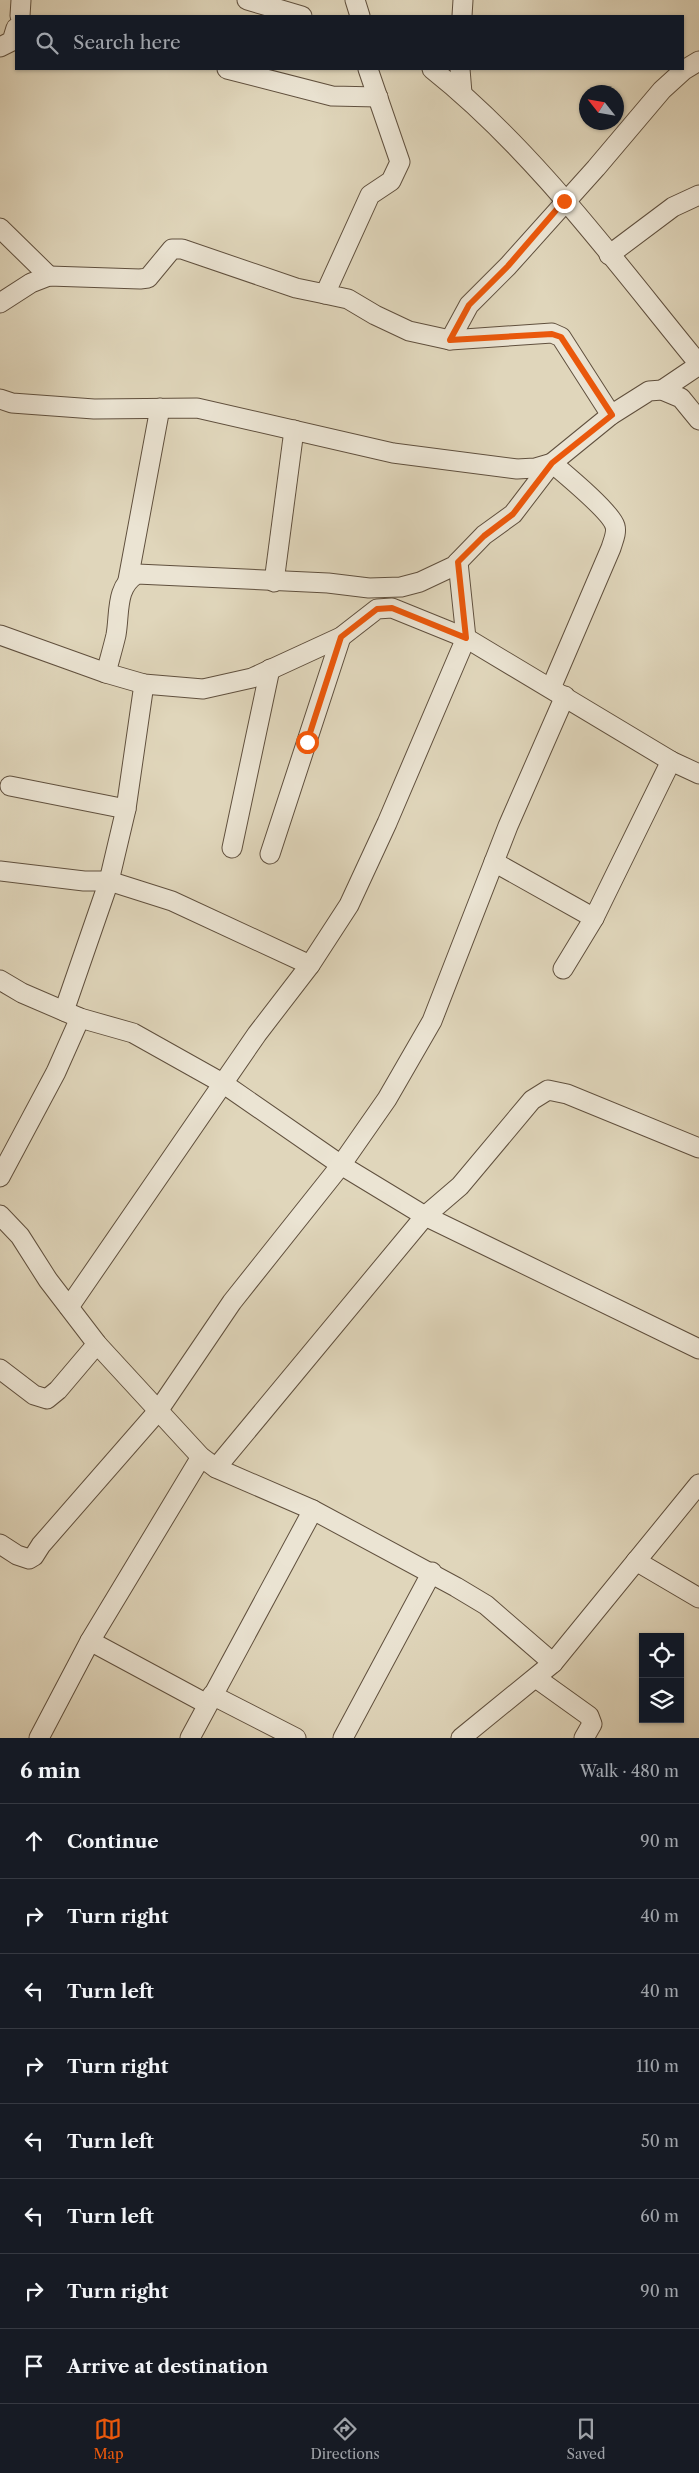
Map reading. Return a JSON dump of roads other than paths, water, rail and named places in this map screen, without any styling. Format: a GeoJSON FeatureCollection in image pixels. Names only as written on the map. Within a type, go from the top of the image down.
{"type":"FeatureCollection","features":[{"type":"Feature","properties":{"kind":"street"},"geometry":{"type":"LineString","coordinates":[[20,15],[21,0]]}},
{"type":"Feature","properties":{"kind":"street"},"geometry":{"type":"LineString","coordinates":[[247,0],[299,15]]}},
{"type":"Feature","properties":{"kind":"street"},"geometry":{"type":"LineString","coordinates":[[355,0],[360,15]]}},
{"type":"Feature","properties":{"kind":"street"},"geometry":{"type":"LineString","coordinates":[[462,15],[463,0]]}},
{"type":"Feature","properties":{"kind":"street"},"geometry":{"type":"LineString","coordinates":[[0,47],[12,41],[15,31]]}},
{"type":"Feature","properties":{"kind":"street"},"geometry":{"type":"LineString","coordinates":[[450,340],[469,305],[508,266],[564,201],[596,168],[662,90],[684,70],[699,61]]}},
{"type":"Feature","properties":{"kind":"street"},"geometry":{"type":"LineString","coordinates":[[231,70],[332,96],[378,97]]}},
{"type":"Feature","properties":{"kind":"street"},"geometry":{"type":"LineString","coordinates":[[325,294],[370,195],[391,181],[400,162],[368,70]]}},
{"type":"Feature","properties":{"kind":"street"},"geometry":{"type":"LineString","coordinates":[[433,70],[462,93],[564,201],[699,364],[662,390]]}},
{"type":"Feature","properties":{"kind":"street"},"geometry":{"type":"LineString","coordinates":[[460,70],[462,93]]}},
{"type":"Feature","properties":{"kind":"street"},"geometry":{"type":"LineString","coordinates":[[609,255],[673,208],[699,195]]}},
{"type":"Feature","properties":{"kind":"street"},"geometry":{"type":"LineString","coordinates":[[0,228],[49,276]]}},
{"type":"Feature","properties":{"kind":"street"},"geometry":{"type":"LineString","coordinates":[[0,303],[31,283],[49,276],[140,280],[148,278],[172,249],[182,249],[296,288],[348,299],[375,315],[409,331],[450,340],[552,334],[561,337],[612,415]]}},
{"type":"Feature","properties":{"kind":"street"},"geometry":{"type":"LineString","coordinates":[[128,580],[137,574],[274,582],[328,583],[369,588],[401,586],[438,575],[458,562],[484,536],[513,514],[552,463],[640,395],[649,391],[662,390],[681,398],[699,420]]}},
{"type":"Feature","properties":{"kind":"street"},"geometry":{"type":"LineString","coordinates":[[0,399],[12,403],[94,409],[197,408],[393,453],[517,469],[552,463]]}},
{"type":"Feature","properties":{"kind":"street"},"geometry":{"type":"LineString","coordinates":[[106,673],[116,633],[119,605],[128,580],[160,408]]}},
{"type":"Feature","properties":{"kind":"street"},"geometry":{"type":"LineString","coordinates":[[274,582],[294,430]]}},
{"type":"Feature","properties":{"kind":"street"},"geometry":{"type":"LineString","coordinates":[[0,1544],[17,1555],[29,1559],[34,1556],[41,1545],[158,1411],[232,1302],[340,1165],[387,1099],[432,1022],[558,692],[611,548],[616,528],[613,520],[552,463]]}},
{"type":"Feature","properties":{"kind":"street"},"geometry":{"type":"LineString","coordinates":[[69,1307],[257,1034],[310,965],[349,905],[466,638],[458,562]]}},
{"type":"Feature","properties":{"kind":"street"},"geometry":{"type":"LineString","coordinates":[[0,635],[106,673],[144,684],[203,689],[252,678],[341,637],[377,609],[392,608],[466,638],[671,761],[699,774]]}},
{"type":"Feature","properties":{"kind":"street"},"geometry":{"type":"LineString","coordinates":[[270,854],[341,637]]}},
{"type":"Feature","properties":{"kind":"street"},"geometry":{"type":"LineString","coordinates":[[232,848],[270,669]]}},
{"type":"Feature","properties":{"kind":"street"},"geometry":{"type":"LineString","coordinates":[[0,1177],[56,1072],[109,881],[126,809],[144,684]]}},
{"type":"Feature","properties":{"kind":"street"},"geometry":{"type":"LineString","coordinates":[[563,969],[594,918],[671,761]]}},
{"type":"Feature","properties":{"kind":"street"},"geometry":{"type":"LineString","coordinates":[[10,786],[126,809]]}},
{"type":"Feature","properties":{"kind":"street"},"geometry":{"type":"LineString","coordinates":[[494,862],[594,918]]}},
{"type":"Feature","properties":{"kind":"street"},"geometry":{"type":"LineString","coordinates":[[0,871],[84,881],[109,881],[172,901],[310,965]]}},
{"type":"Feature","properties":{"kind":"street"},"geometry":{"type":"LineString","coordinates":[[0,980],[22,993],[72,1015],[133,1033],[224,1084],[340,1165],[425,1216],[699,1349]]}},
{"type":"Feature","properties":{"kind":"street"},"geometry":{"type":"LineString","coordinates":[[39,1738],[90,1641],[208,1462],[425,1216],[460,1186],[532,1100],[548,1090],[567,1094],[699,1148]]}},
{"type":"Feature","properties":{"kind":"street"},"geometry":{"type":"LineString","coordinates":[[0,1215],[20,1236],[97,1344],[208,1462],[313,1510],[432,1572],[486,1605],[553,1662]]}},
{"type":"Feature","properties":{"kind":"street"},"geometry":{"type":"LineString","coordinates":[[0,1369],[34,1395],[46,1399],[58,1390],[97,1344]]}},
{"type":"Feature","properties":{"kind":"street"},"geometry":{"type":"LineString","coordinates":[[461,1738],[536,1678],[553,1662],[699,1484]]}},
{"type":"Feature","properties":{"kind":"street"},"geometry":{"type":"LineString","coordinates":[[190,1738],[209,1699],[313,1510]]}},
{"type":"Feature","properties":{"kind":"street"},"geometry":{"type":"LineString","coordinates":[[636,1560],[699,1598]]}},
{"type":"Feature","properties":{"kind":"street"},"geometry":{"type":"LineString","coordinates":[[343,1738],[432,1572]]}},
{"type":"Feature","properties":{"kind":"street"},"geometry":{"type":"LineString","coordinates":[[90,1641],[209,1699],[296,1738]]}},
{"type":"Feature","properties":{"kind":"street"},"geometry":{"type":"LineString","coordinates":[[536,1678],[589,1716],[592,1724],[584,1738]]}}]}
